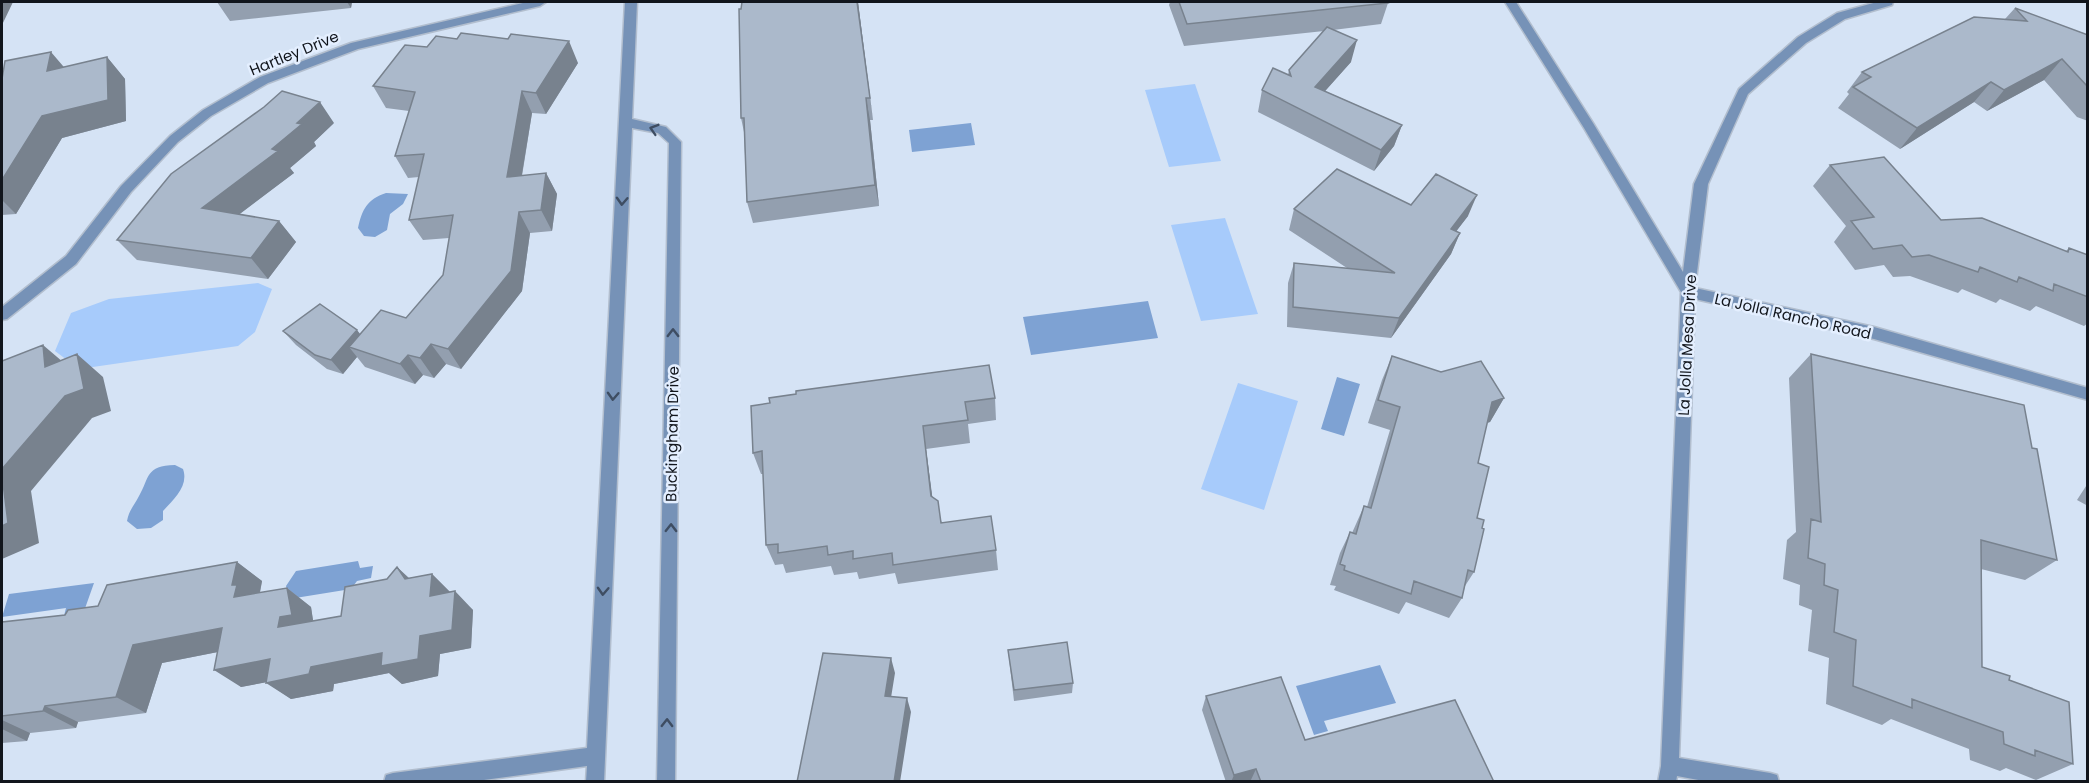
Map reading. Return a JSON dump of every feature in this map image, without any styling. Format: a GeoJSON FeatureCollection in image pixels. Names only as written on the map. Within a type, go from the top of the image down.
{"type":"FeatureCollection","features":[{"type":"Feature","properties":{"kind":"street","name":"Hartley Drive"},"geometry":{"type":"LineString","coordinates":[[2,315],[71,260],[126,189],[174,140],[207,113],[264,80],[355,46],[540,2]]}},
{"type":"Feature","properties":{"kind":"street"},"geometry":{"type":"LineString","coordinates":[[595,782],[631,2]]}},
{"type":"Feature","properties":{"kind":"street"},"geometry":{"type":"LineString","coordinates":[[1510,2],[1589,126],[1688,292]]}},
{"type":"Feature","properties":{"kind":"street","name":"La Jolla Mesa Drive"},"geometry":{"type":"LineString","coordinates":[[1669,774],[1688,292],[1701,184],[1743,92],[1802,40],[1841,16],[1888,2]]}},
{"type":"Feature","properties":{"kind":"street","name":"Buckingham Drive"},"geometry":{"type":"LineString","coordinates":[[626,122],[662,130],[675,142],[666,782]]}},
{"type":"Feature","properties":{"kind":"street","name":"La Jolla Rancho Road"},"geometry":{"type":"LineString","coordinates":[[1688,292],[1874,333],[2088,394]]}},
{"type":"Feature","properties":{"kind":"street"},"geometry":{"type":"LineString","coordinates":[[393,782],[596,756]]}},
{"type":"Feature","properties":{"kind":"street"},"geometry":{"type":"LineString","coordinates":[[1669,774],[1770,782]]}},
{"type":"Feature","properties":{"kind":"shaded area"},"geometry":{"type":"Polygon","coordinates":[[[1195,84],[1221,161],[1169,167],[1145,90],[1195,84]]]}},
{"type":"Feature","properties":{"kind":"shaded area"},"geometry":{"type":"Polygon","coordinates":[[[971,123],[975,145],[912,152],[909,130],[971,123]]]}},
{"type":"Feature","properties":{"kind":"shaded area"},"geometry":{"type":"Polygon","coordinates":[[[386,193],[408,194],[403,204],[390,214],[387,230],[375,237],[364,236],[358,228],[361,216],[374,198],[386,193]]]}},
{"type":"Feature","properties":{"kind":"shaded area"},"geometry":{"type":"Polygon","coordinates":[[[1225,218],[1258,314],[1201,321],[1171,225],[1225,218]]]}},
{"type":"Feature","properties":{"kind":"shaded area"},"geometry":{"type":"Polygon","coordinates":[[[258,283],[272,289],[255,332],[238,346],[79,369],[55,351],[71,313],[109,299],[258,283]]]}},
{"type":"Feature","properties":{"kind":"shaded area"},"geometry":{"type":"Polygon","coordinates":[[[1148,301],[1158,338],[1031,355],[1023,317],[1148,301]]]}},
{"type":"Feature","properties":{"kind":"shaded area"},"geometry":{"type":"Polygon","coordinates":[[[1337,377],[1360,384],[1344,436],[1321,429],[1337,377]]]}},
{"type":"Feature","properties":{"kind":"shaded area"},"geometry":{"type":"Polygon","coordinates":[[[1238,383],[1298,401],[1264,510],[1201,489],[1238,383]]]}},
{"type":"Feature","properties":{"kind":"shaded area"},"geometry":{"type":"Polygon","coordinates":[[[175,465],[183,469],[184,481],[172,502],[163,511],[163,520],[151,528],[137,529],[127,521],[150,474],[158,468],[175,465]]]}},
{"type":"Feature","properties":{"kind":"shaded area"},"geometry":{"type":"Polygon","coordinates":[[[358,561],[360,568],[373,566],[371,578],[357,581],[351,589],[289,599],[286,586],[296,571],[358,561]]]}},
{"type":"Feature","properties":{"kind":"shaded area"},"geometry":{"type":"Polygon","coordinates":[[[94,583],[83,614],[64,616],[66,608],[2,617],[9,594],[94,583]]]}},
{"type":"Feature","properties":{"kind":"shaded area"},"geometry":{"type":"Polygon","coordinates":[[[1380,665],[1396,703],[1324,721],[1328,731],[1314,735],[1296,686],[1380,665]]]}},
{"type":"Feature","properties":{"kind":"building"},"geometry":{"type":"Polygon","coordinates":[[[742,2],[857,2],[870,98],[866,98],[875,185],[747,202],[744,118],[741,118],[739,9],[741,9],[742,2]]]}},
{"type":"Feature","properties":{"kind":"building"},"geometry":{"type":"Polygon","coordinates":[[[1179,2],[1387,2],[1388,3],[1187,24],[1179,2]]]}},
{"type":"Feature","properties":{"kind":"building"},"geometry":{"type":"Polygon","coordinates":[[[2015,8],[2088,35],[2088,87],[2062,59],[2004,90],[1991,82],[1917,128],[1853,87],[1871,77],[1862,72],[1974,17],[2027,21],[2015,8]]]}},
{"type":"Feature","properties":{"kind":"building"},"geometry":{"type":"Polygon","coordinates":[[[1327,27],[1357,40],[1315,87],[1402,125],[1381,150],[1262,90],[1273,68],[1291,76],[1289,70],[1327,27]]]}},
{"type":"Feature","properties":{"kind":"building"},"geometry":{"type":"Polygon","coordinates":[[[461,33],[508,39],[511,34],[569,41],[536,93],[522,91],[507,177],[546,173],[541,210],[519,212],[511,271],[448,349],[431,344],[420,358],[408,355],[400,364],[349,347],[381,310],[406,318],[443,275],[453,215],[409,220],[424,154],[395,156],[415,92],[373,86],[405,45],[427,47],[436,36],[457,39],[461,33]]]}},
{"type":"Feature","properties":{"kind":"building"},"geometry":{"type":"Polygon","coordinates":[[[51,52],[47,71],[107,57],[108,100],[42,116],[2,180],[2,79],[5,61],[51,52]]]}},
{"type":"Feature","properties":{"kind":"building"},"geometry":{"type":"Polygon","coordinates":[[[282,91],[320,102],[297,123],[302,124],[272,149],[278,151],[202,208],[279,221],[251,258],[117,240],[171,174],[264,107],[282,91]]]}},
{"type":"Feature","properties":{"kind":"building"},"geometry":{"type":"Polygon","coordinates":[[[1884,157],[1941,220],[1982,218],[2068,252],[2069,248],[2088,255],[2088,297],[2054,284],[2053,291],[2019,277],[2017,282],[1980,267],[1978,272],[1929,255],[1912,257],[1902,245],[1873,249],[1851,221],[1874,217],[1830,165],[1884,157]]]}},
{"type":"Feature","properties":{"kind":"building"},"geometry":{"type":"Polygon","coordinates":[[[1337,169],[1411,205],[1436,174],[1477,195],[1451,229],[1460,233],[1399,318],[1293,307],[1294,263],[1395,273],[1294,209],[1337,169]]]}},
{"type":"Feature","properties":{"kind":"building"},"geometry":{"type":"Polygon","coordinates":[[[320,304],[357,330],[331,360],[315,355],[283,331],[320,304]]]}},
{"type":"Feature","properties":{"kind":"building"},"geometry":{"type":"Polygon","coordinates":[[[43,345],[45,367],[77,354],[84,389],[65,396],[2,469],[2,361],[43,345]]]}},
{"type":"Feature","properties":{"kind":"building"},"geometry":{"type":"Polygon","coordinates":[[[1811,354],[2024,405],[2032,448],[2037,449],[2057,560],[1981,540],[1982,667],[2010,676],[2009,680],[2069,702],[2073,764],[2035,750],[2035,756],[2004,744],[2003,732],[1912,699],[1912,708],[1853,686],[1856,640],[1834,632],[1838,590],[1824,585],[1825,564],[1808,558],[1811,519],[1821,522],[1811,354]]]}},
{"type":"Feature","properties":{"kind":"building"},"geometry":{"type":"Polygon","coordinates":[[[1392,356],[1441,372],[1481,361],[1504,398],[1492,402],[1478,463],[1489,467],[1477,518],[1484,520],[1482,528],[1484,529],[1474,572],[1468,570],[1462,598],[1414,581],[1411,594],[1344,570],[1345,566],[1340,564],[1350,532],[1356,534],[1364,506],[1371,508],[1400,407],[1378,400],[1392,356]]]}},
{"type":"Feature","properties":{"kind":"building"},"geometry":{"type":"Polygon","coordinates":[[[989,365],[995,398],[965,402],[968,420],[923,426],[931,496],[938,501],[941,523],[991,516],[996,550],[893,565],[892,553],[853,559],[853,551],[828,555],[827,546],[778,553],[778,544],[766,545],[762,451],[753,453],[751,406],[770,403],[769,398],[796,394],[796,391],[989,365]]]}},
{"type":"Feature","properties":{"kind":"building"},"geometry":{"type":"Polygon","coordinates":[[[2,475],[8,523],[2,526],[2,475]]]}},
{"type":"Feature","properties":{"kind":"building"},"geometry":{"type":"Polygon","coordinates":[[[237,562],[232,585],[237,585],[234,597],[287,588],[292,615],[280,617],[278,627],[341,616],[345,587],[387,579],[397,567],[405,579],[432,574],[430,596],[455,591],[452,630],[420,636],[418,659],[381,666],[382,653],[311,667],[309,674],[266,683],[270,659],[214,670],[222,628],[133,645],[116,697],[45,706],[43,711],[2,716],[2,622],[65,615],[68,610],[98,606],[107,585],[237,562]]]}},
{"type":"Feature","properties":{"kind":"building"},"geometry":{"type":"Polygon","coordinates":[[[1067,642],[1073,683],[1014,690],[1008,650],[1067,642]]]}},
{"type":"Feature","properties":{"kind":"building"},"geometry":{"type":"Polygon","coordinates":[[[823,653],[891,658],[885,696],[907,698],[894,782],[797,782],[823,653]]]}},
{"type":"Feature","properties":{"kind":"building"},"geometry":{"type":"Polygon","coordinates":[[[1281,677],[1305,740],[1455,700],[1494,782],[1261,782],[1256,769],[1234,775],[1206,696],[1281,677]]]}}]}
